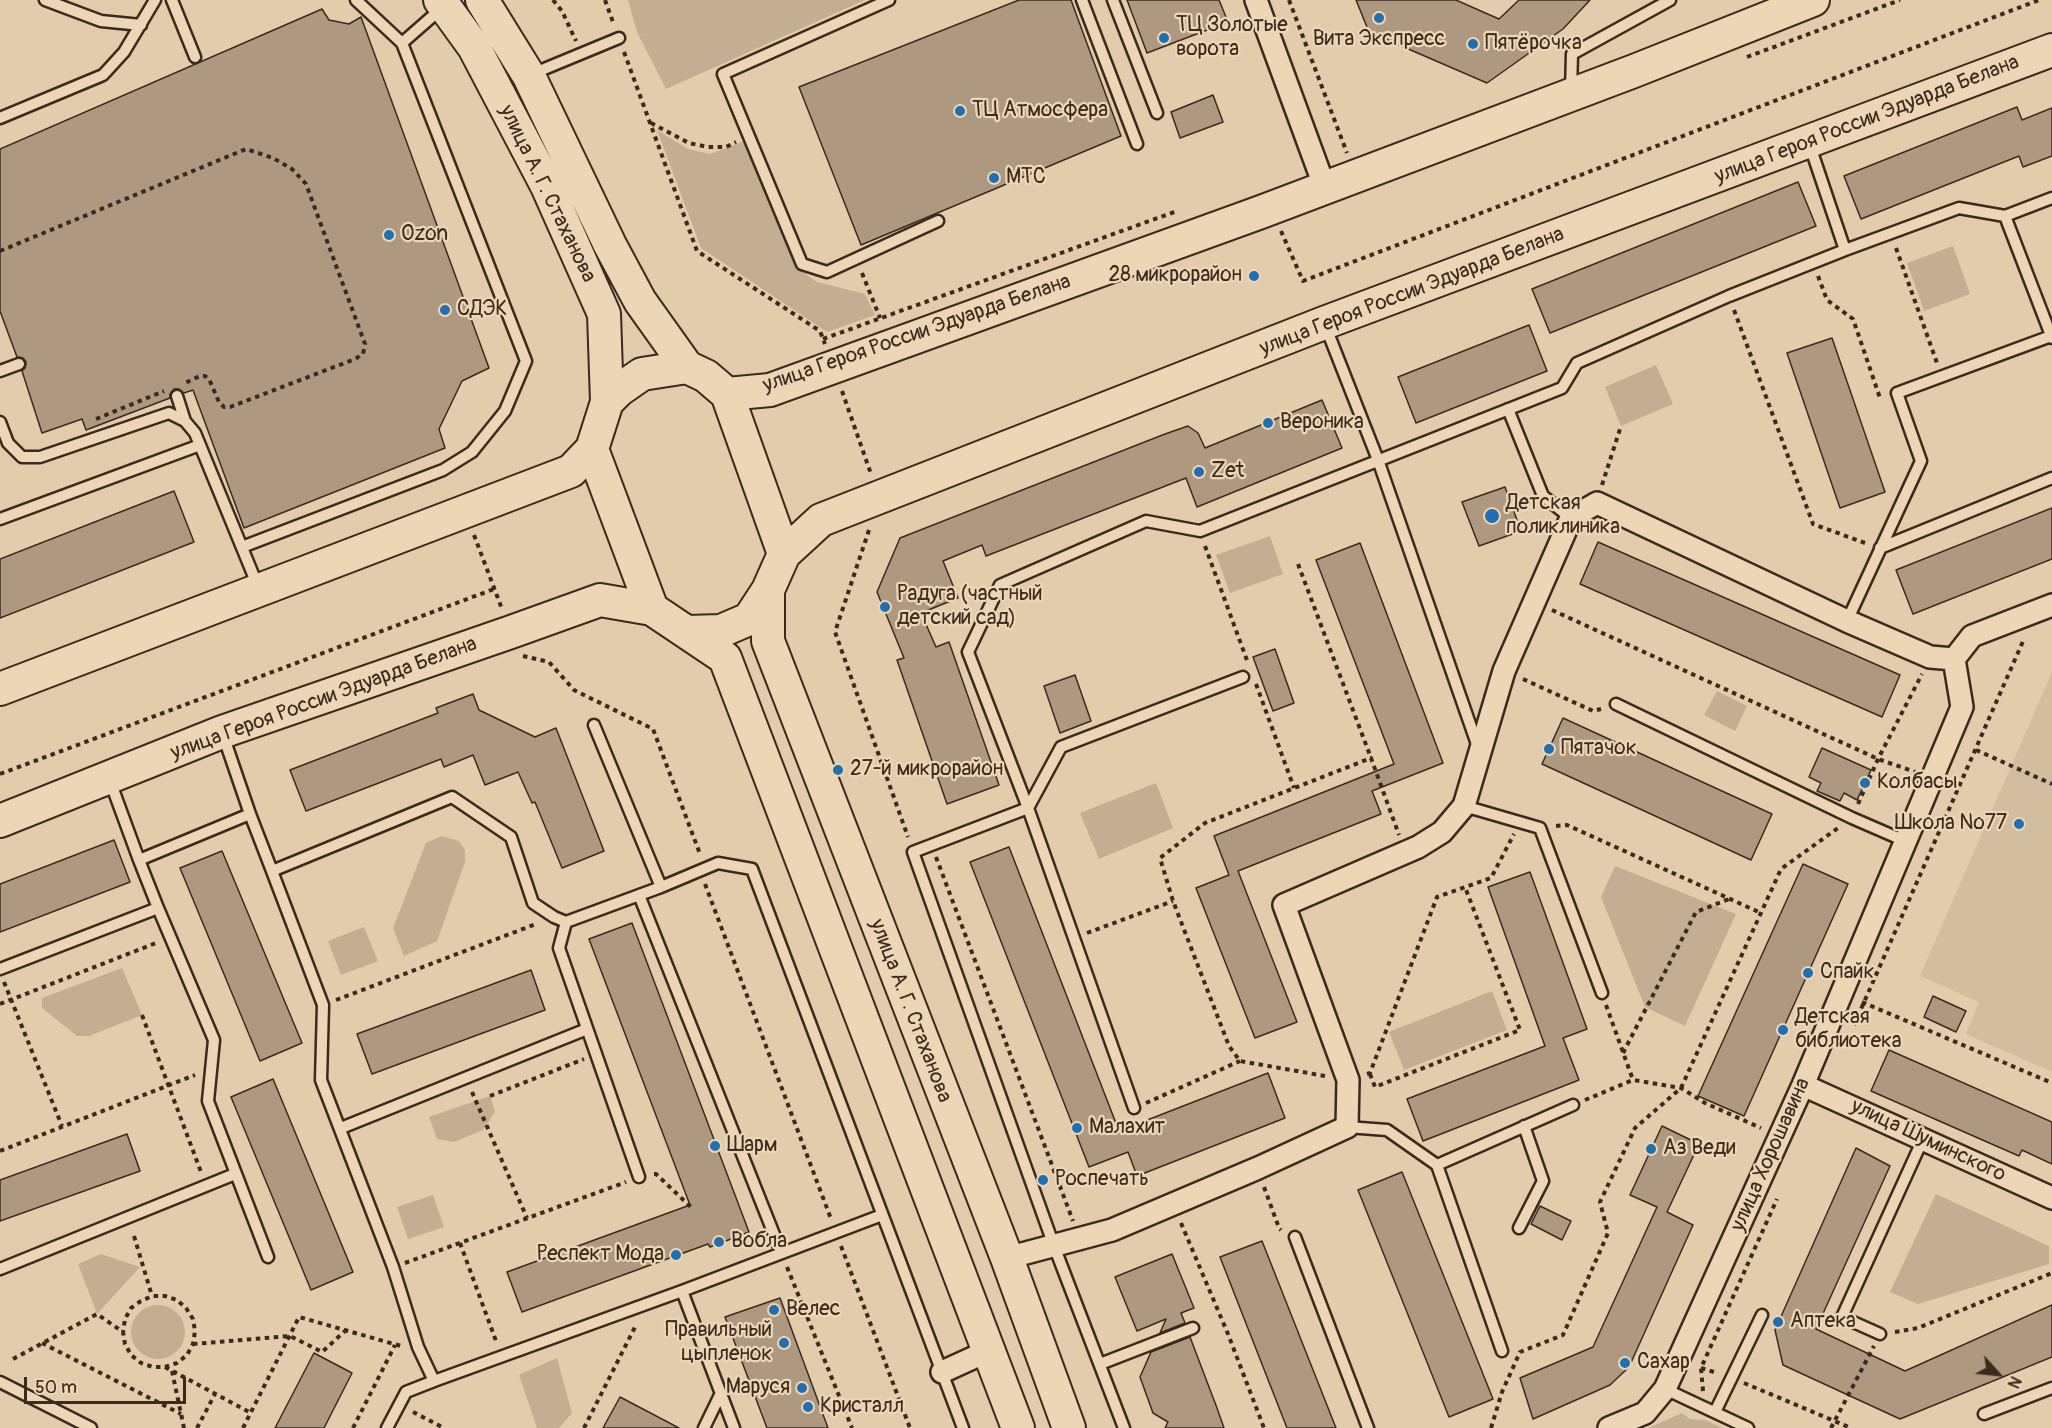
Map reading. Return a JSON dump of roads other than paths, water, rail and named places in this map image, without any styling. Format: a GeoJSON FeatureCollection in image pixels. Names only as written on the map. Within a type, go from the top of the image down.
{"type":"FeatureCollection","features":[{"type":"Feature","properties":{"kind":"street","name":"улица А. Г. Стаханова"},"geometry":{"type":"LineString","coordinates":[[482,0],[529,76],[610,245],[640,301],[687,367]]}},
{"type":"Feature","properties":{"kind":"street"},"geometry":{"type":"LineString","coordinates":[[1256,0],[1325,188]]}},
{"type":"Feature","properties":{"kind":"street","name":"улица Героя России Эдуарда Белана"},"geometry":{"type":"LineString","coordinates":[[727,394],[770,390],[828,353],[1325,188],[1813,0]]}},
{"type":"Feature","properties":{"kind":"street","name":"улица А. Г. Стаханова"},"geometry":{"type":"LineString","coordinates":[[442,3],[474,47],[547,186],[604,314],[607,402]]}},
{"type":"Feature","properties":{"kind":"street","name":"улица Героя России Эдуарда Белана"},"geometry":{"type":"LineString","coordinates":[[784,554],[821,520],[1324,323],[2052,50]]}},
{"type":"Feature","properties":{"kind":"street"},"geometry":{"type":"LineString","coordinates":[[0,689],[571,471],[592,449],[607,402],[619,390],[642,374],[687,367],[706,376],[727,394],[784,554],[768,591],[749,619],[721,632],[687,632]]}},
{"type":"Feature","properties":{"kind":"street"},"geometry":{"type":"LineString","coordinates":[[592,449],[652,609],[725,658],[1018,1428]]}},
{"type":"Feature","properties":{"kind":"street"},"geometry":{"type":"LineString","coordinates":[[1007,1258],[1112,1230],[1258,1168],[1347,1127],[1348,1080],[1284,905],[1418,847],[1442,832],[1464,806],[1504,670],[1571,518],[1596,503],[1847,621],[1930,657],[1954,659],[1972,636],[2052,605]]}},
{"type":"Feature","properties":{"kind":"street","name":"улица А. Г. Стаханова"},"geometry":{"type":"LineString","coordinates":[[768,591],[768,641],[1007,1258],[1069,1428]]}},
{"type":"Feature","properties":{"kind":"street","name":"улица Героя России Эдуарда Белана"},"geometry":{"type":"LineString","coordinates":[[0,821],[222,732],[516,644],[600,600],[652,609]]}},
{"type":"Feature","properties":{"kind":"street","name":"улица Хорошавина"},"geometry":{"type":"LineString","coordinates":[[1609,1428],[1645,1413],[1665,1389],[1803,1085],[1962,707],[1954,659]]}},
{"type":"Feature","properties":{"kind":"street","name":"улица Шуминского"},"geometry":{"type":"LineString","coordinates":[[1803,1085],[2052,1198]]}},
{"type":"Feature","properties":{"kind":"street"},"geometry":{"type":"LineString","coordinates":[[942,1372],[988,1351]]}},
{"type":"Feature","properties":{"kind":"lane"},"geometry":{"type":"LineString","coordinates":[[45,0],[100,21],[141,25]]}},
{"type":"Feature","properties":{"kind":"lane"},"geometry":{"type":"LineString","coordinates":[[0,118],[103,75],[124,52],[155,0]]}},
{"type":"Feature","properties":{"kind":"lane"},"geometry":{"type":"LineString","coordinates":[[172,0],[195,57]]}},
{"type":"Feature","properties":{"kind":"lane"},"geometry":{"type":"LineString","coordinates":[[242,547],[443,470],[472,452],[505,411],[526,361],[402,43],[356,0]]}},
{"type":"Feature","properties":{"kind":"lane"},"geometry":{"type":"LineString","coordinates":[[889,0],[723,75],[802,264],[827,272],[938,221]]}},
{"type":"Feature","properties":{"kind":"lane"},"geometry":{"type":"LineString","coordinates":[[1082,0],[1137,144]]}},
{"type":"Feature","properties":{"kind":"lane"},"geometry":{"type":"LineString","coordinates":[[1113,0],[1157,113]]}},
{"type":"Feature","properties":{"kind":"lane"},"geometry":{"type":"LineString","coordinates":[[1571,95],[1572,54],[1670,0]]}},
{"type":"Feature","properties":{"kind":"lane"},"geometry":{"type":"LineString","coordinates":[[402,43],[442,3]]}},
{"type":"Feature","properties":{"kind":"lane"},"geometry":{"type":"LineString","coordinates":[[529,76],[619,38]]}},
{"type":"Feature","properties":{"kind":"lane"},"geometry":{"type":"LineString","coordinates":[[1808,143],[1845,250]]}},
{"type":"Feature","properties":{"kind":"lane"},"geometry":{"type":"LineString","coordinates":[[1134,1108],[1028,808],[968,652],[1000,585],[1146,521],[1200,531],[1562,388],[1577,363],[1729,296],[1891,233],[1959,208],[2005,216],[2052,198]]}},
{"type":"Feature","properties":{"kind":"lane"},"geometry":{"type":"LineString","coordinates":[[1847,621],[1921,461],[1897,393],[2052,337],[2005,216]]}},
{"type":"Feature","properties":{"kind":"lane"},"geometry":{"type":"LineString","coordinates":[[1324,323],[1378,460],[1480,753]]}},
{"type":"Feature","properties":{"kind":"lane"},"geometry":{"type":"LineString","coordinates":[[0,371],[19,364]]}},
{"type":"Feature","properties":{"kind":"lane"},"geometry":{"type":"LineString","coordinates":[[175,390],[185,421],[195,433],[260,590]]}},
{"type":"Feature","properties":{"kind":"lane"},"geometry":{"type":"LineString","coordinates":[[1508,409],[1543,496],[1571,518]]}},
{"type":"Feature","properties":{"kind":"lane"},"geometry":{"type":"LineString","coordinates":[[0,422],[8,443],[22,456],[40,457],[169,413],[185,421]]}},
{"type":"Feature","properties":{"kind":"lane"},"geometry":{"type":"LineString","coordinates":[[0,519],[200,445]]}},
{"type":"Feature","properties":{"kind":"lane"},"geometry":{"type":"LineString","coordinates":[[1880,548],[2052,478]]}},
{"type":"Feature","properties":{"kind":"lane"},"geometry":{"type":"LineString","coordinates":[[1124,1428],[1054,1246],[913,852],[1028,808],[1061,747],[1243,677]]}},
{"type":"Feature","properties":{"kind":"lane"},"geometry":{"type":"LineString","coordinates":[[1616,704],[1852,818],[1905,841]]}},
{"type":"Feature","properties":{"kind":"lane"},"geometry":{"type":"LineString","coordinates":[[594,725],[661,887]]}},
{"type":"Feature","properties":{"kind":"lane"},"geometry":{"type":"LineString","coordinates":[[222,732],[250,814],[323,1005],[321,1080],[393,1267],[418,1347],[434,1382]]}},
{"type":"Feature","properties":{"kind":"lane"},"geometry":{"type":"LineString","coordinates":[[109,778],[158,908],[214,1040],[208,1101],[268,1257]]}},
{"type":"Feature","properties":{"kind":"lane"},"geometry":{"type":"LineString","coordinates":[[272,871],[452,797],[511,837],[533,903],[566,922],[703,871],[718,863],[752,869],[963,1428]]}},
{"type":"Feature","properties":{"kind":"lane"},"geometry":{"type":"LineString","coordinates":[[1464,806],[1540,828],[1602,993]]}},
{"type":"Feature","properties":{"kind":"lane"},"geometry":{"type":"LineString","coordinates":[[139,860],[250,814]]}},
{"type":"Feature","properties":{"kind":"lane"},"geometry":{"type":"LineString","coordinates":[[639,895],[781,1252]]}},
{"type":"Feature","properties":{"kind":"lane"},"geometry":{"type":"LineString","coordinates":[[0,970],[158,908]]}},
{"type":"Feature","properties":{"kind":"lane"},"geometry":{"type":"LineString","coordinates":[[566,922],[559,948],[639,1177]]}},
{"type":"Feature","properties":{"kind":"lane"},"geometry":{"type":"LineString","coordinates":[[341,1128],[587,1029]]}},
{"type":"Feature","properties":{"kind":"lane"},"geometry":{"type":"LineString","coordinates":[[1437,1165],[1573,1105]]}},
{"type":"Feature","properties":{"kind":"lane"},"geometry":{"type":"LineString","coordinates":[[1519,1228],[1543,1181],[1524,1126]]}},
{"type":"Feature","properties":{"kind":"lane"},"geometry":{"type":"LineString","coordinates":[[1347,1127],[1387,1130],[1437,1165],[1502,1351]]}},
{"type":"Feature","properties":{"kind":"lane"},"geometry":{"type":"LineString","coordinates":[[1880,1334],[1842,1317],[1923,1138]]}},
{"type":"Feature","properties":{"kind":"lane"},"geometry":{"type":"LineString","coordinates":[[0,1269],[235,1174]]}},
{"type":"Feature","properties":{"kind":"lane"},"geometry":{"type":"LineString","coordinates":[[387,1428],[406,1392],[882,1215]]}},
{"type":"Feature","properties":{"kind":"lane"},"geometry":{"type":"LineString","coordinates":[[1295,1237],[1368,1428]]}},
{"type":"Feature","properties":{"kind":"lane"},"geometry":{"type":"LineString","coordinates":[[682,1291],[734,1428]]}},
{"type":"Feature","properties":{"kind":"lane"},"geometry":{"type":"LineString","coordinates":[[1710,1410],[1731,1378],[1762,1315]]}},
{"type":"Feature","properties":{"kind":"lane"},"geometry":{"type":"LineString","coordinates":[[1100,1364],[1193,1328]]}},
{"type":"Feature","properties":{"kind":"lane"},"geometry":{"type":"LineString","coordinates":[[0,1382],[91,1428]]}},
{"type":"Feature","properties":{"kind":"lane"},"geometry":{"type":"LineString","coordinates":[[1984,1414],[2052,1388]]}},
{"type":"Feature","properties":{"kind":"lane"},"geometry":{"type":"LineString","coordinates":[[1665,1389],[1748,1428]]}},
{"type":"Feature","properties":{"kind":"lane"},"geometry":{"type":"LineString","coordinates":[[704,1428],[722,1393]]}},
{"type":"Feature","properties":{"kind":"place","name":"Вита Экспресс"},"geometry":{"type":"Point","coordinates":[1379,18]}},
{"type":"Feature","properties":{"kind":"place","name":"ТЦ Золотые ворота"},"geometry":{"type":"Point","coordinates":[1164,38]}},
{"type":"Feature","properties":{"kind":"place","name":"Пятёрочка"},"geometry":{"type":"Point","coordinates":[1473,44]}},
{"type":"Feature","properties":{"kind":"place","name":"ТЦ Атмосфера"},"geometry":{"type":"Point","coordinates":[960,111]}},
{"type":"Feature","properties":{"kind":"place","name":"МТС"},"geometry":{"type":"Point","coordinates":[994,178]}},
{"type":"Feature","properties":{"kind":"place","name":"Ozon"},"geometry":{"type":"Point","coordinates":[389,235]}},
{"type":"Feature","properties":{"kind":"place","name":"28 микрорайон"},"geometry":{"type":"Point","coordinates":[1254,276]}},
{"type":"Feature","properties":{"kind":"place","name":"СДЭК"},"geometry":{"type":"Point","coordinates":[445,310]}},
{"type":"Feature","properties":{"kind":"place","name":"Вероника"},"geometry":{"type":"Point","coordinates":[1268,423]}},
{"type":"Feature","properties":{"kind":"place","name":"Zet"},"geometry":{"type":"Point","coordinates":[1199,472]}},
{"type":"Feature","properties":{"kind":"place","name":"Детская поликлиника"},"geometry":{"type":"Point","coordinates":[1492,516]}},
{"type":"Feature","properties":{"kind":"place","name":"Радуга (частный детский сад)"},"geometry":{"type":"Point","coordinates":[885,607]}},
{"type":"Feature","properties":{"kind":"place","name":"Пятачок"},"geometry":{"type":"Point","coordinates":[1549,749]}},
{"type":"Feature","properties":{"kind":"place","name":"27-й микрорайон"},"geometry":{"type":"Point","coordinates":[838,770]}},
{"type":"Feature","properties":{"kind":"place","name":"Колбасы"},"geometry":{"type":"Point","coordinates":[1865,783]}},
{"type":"Feature","properties":{"kind":"place","name":"Школа №77"},"geometry":{"type":"Point","coordinates":[2019,824]}},
{"type":"Feature","properties":{"kind":"place","name":"Спайк"},"geometry":{"type":"Point","coordinates":[1808,973]}},
{"type":"Feature","properties":{"kind":"place","name":"Детская библиотека"},"geometry":{"type":"Point","coordinates":[1783,1030]}},
{"type":"Feature","properties":{"kind":"place","name":"Малахит"},"geometry":{"type":"Point","coordinates":[1077,1128]}},
{"type":"Feature","properties":{"kind":"place","name":"Шарм"},"geometry":{"type":"Point","coordinates":[715,1146]}},
{"type":"Feature","properties":{"kind":"place","name":"Аз Веди"},"geometry":{"type":"Point","coordinates":[1651,1149]}},
{"type":"Feature","properties":{"kind":"place","name":"Роспечать"},"geometry":{"type":"Point","coordinates":[1043,1180]}},
{"type":"Feature","properties":{"kind":"place","name":"Вобла"},"geometry":{"type":"Point","coordinates":[719,1242]}},
{"type":"Feature","properties":{"kind":"place","name":"Респект Мода"},"geometry":{"type":"Point","coordinates":[676,1255]}},
{"type":"Feature","properties":{"kind":"place","name":"Велес"},"geometry":{"type":"Point","coordinates":[774,1310]}},
{"type":"Feature","properties":{"kind":"place","name":"Аптека"},"geometry":{"type":"Point","coordinates":[1778,1322]}},
{"type":"Feature","properties":{"kind":"place","name":"Правильный цыпленок"},"geometry":{"type":"Point","coordinates":[784,1343]}},
{"type":"Feature","properties":{"kind":"place","name":"Сахар"},"geometry":{"type":"Point","coordinates":[1625,1363]}},
{"type":"Feature","properties":{"kind":"place","name":"Маруся"},"geometry":{"type":"Point","coordinates":[802,1388]}},
{"type":"Feature","properties":{"kind":"place","name":"Кристалл"},"geometry":{"type":"Point","coordinates":[808,1407]}}]}
